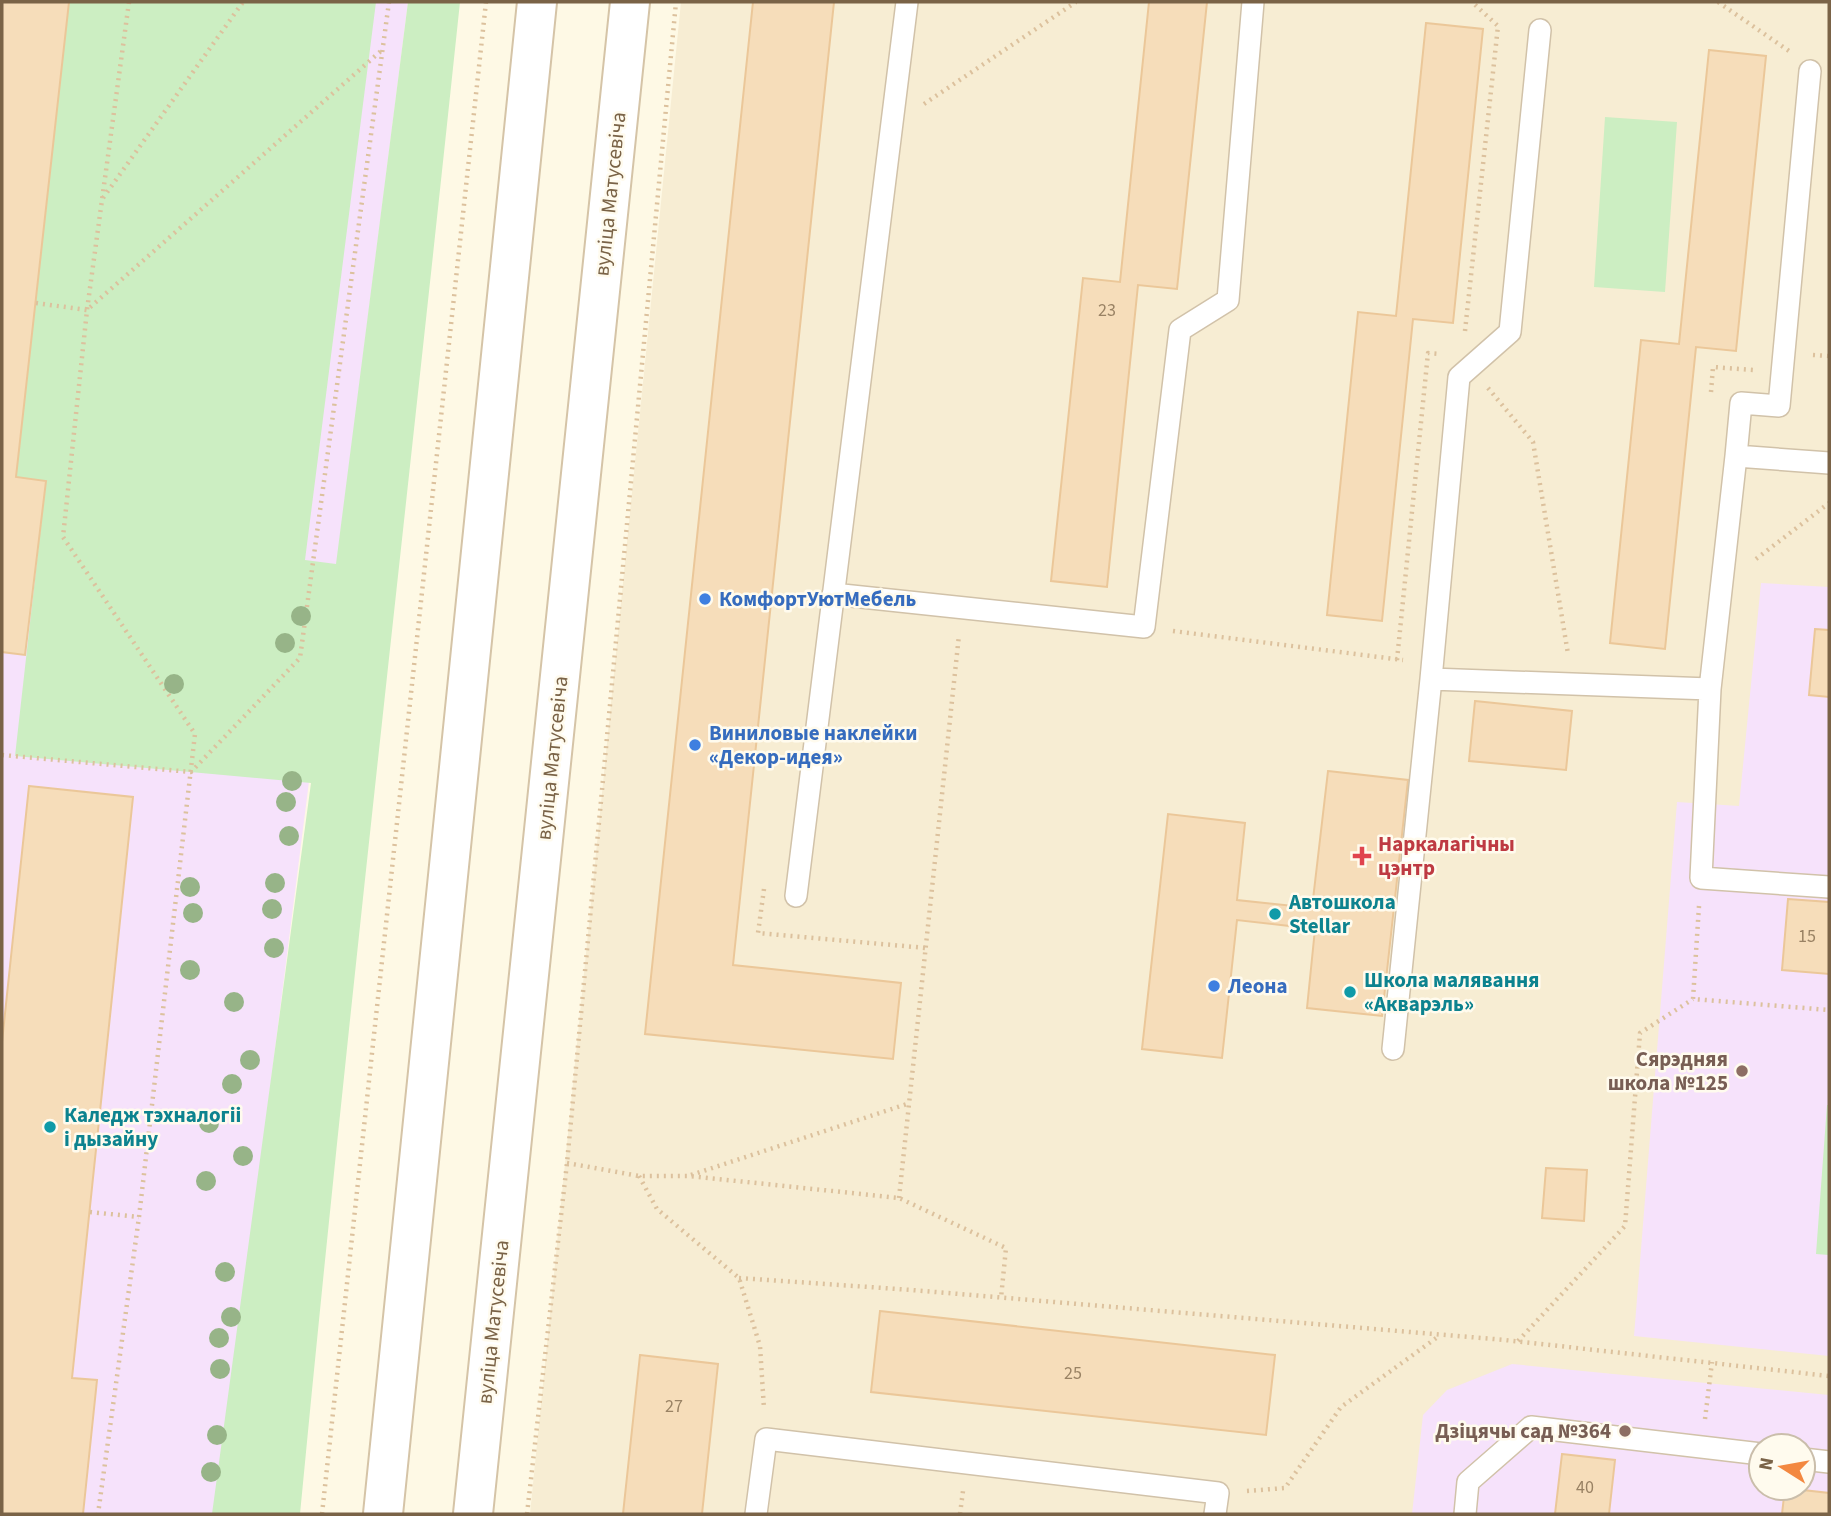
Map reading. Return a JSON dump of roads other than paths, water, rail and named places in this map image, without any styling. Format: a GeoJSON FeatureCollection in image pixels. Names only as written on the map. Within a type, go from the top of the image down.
{"type":"FeatureCollection","features":[{"type":"Feature","properties":{"kind":"main road"},"geometry":{"type":"LineString","coordinates":[[383,1514],[537,2]]}},
{"type":"Feature","properties":{"kind":"main road","name":"вуліца Матусевіча"},"geometry":{"type":"LineString","coordinates":[[473,1514],[630,2]]}},
{"type":"Feature","properties":{"kind":"lane"},"geometry":{"type":"LineString","coordinates":[[796,896],[907,2]]}},
{"type":"Feature","properties":{"kind":"lane"},"geometry":{"type":"LineString","coordinates":[[833,594],[1144,627],[1180,330],[1228,300],[1253,2]]}},
{"type":"Feature","properties":{"kind":"lane"},"geometry":{"type":"LineString","coordinates":[[1393,1049],[1459,377],[1510,332],[1540,30]]}},
{"type":"Feature","properties":{"kind":"lane"},"geometry":{"type":"LineString","coordinates":[[1811,71],[1779,406],[1741,403],[1710,689],[1701,878],[1829,887]]}},
{"type":"Feature","properties":{"kind":"lane"},"geometry":{"type":"LineString","coordinates":[[1736,456],[1829,463]]}},
{"type":"Feature","properties":{"kind":"lane"},"geometry":{"type":"LineString","coordinates":[[1432,672],[1710,689]]}},
{"type":"Feature","properties":{"kind":"lane"},"geometry":{"type":"LineString","coordinates":[[1465,1514],[1468,1482],[1531,1427],[1747,1452]]}},
{"type":"Feature","properties":{"kind":"lane"},"geometry":{"type":"LineString","coordinates":[[756,1514],[766,1439],[1217,1504]]}},
{"type":"Feature","properties":{"kind":"place","name":"КомфортУютМебель"},"geometry":{"type":"Point","coordinates":[705,599]}},
{"type":"Feature","properties":{"kind":"place","name":"Виниловые наклейки «Декор-идея»"},"geometry":{"type":"Point","coordinates":[695,745]}},
{"type":"Feature","properties":{"kind":"place","name":"Наркалагічны цэнтр"},"geometry":{"type":"Point","coordinates":[1362,856]}},
{"type":"Feature","properties":{"kind":"place","name":"Автошкола Stellar"},"geometry":{"type":"Point","coordinates":[1275,914]}},
{"type":"Feature","properties":{"kind":"place","name":"Леона"},"geometry":{"type":"Point","coordinates":[1214,986]}},
{"type":"Feature","properties":{"kind":"place","name":"Школа малявання «Акварэль»"},"geometry":{"type":"Point","coordinates":[1350,992]}},
{"type":"Feature","properties":{"kind":"place","name":"Сярэдняя школа №125"},"geometry":{"type":"Point","coordinates":[1742,1071]}},
{"type":"Feature","properties":{"kind":"place","name":"Каледж тэхналогіі і дызайну"},"geometry":{"type":"Point","coordinates":[50,1127]}},
{"type":"Feature","properties":{"kind":"place","name":"Дзіцячы сад №364"},"geometry":{"type":"Point","coordinates":[1625,1431]}}]}
